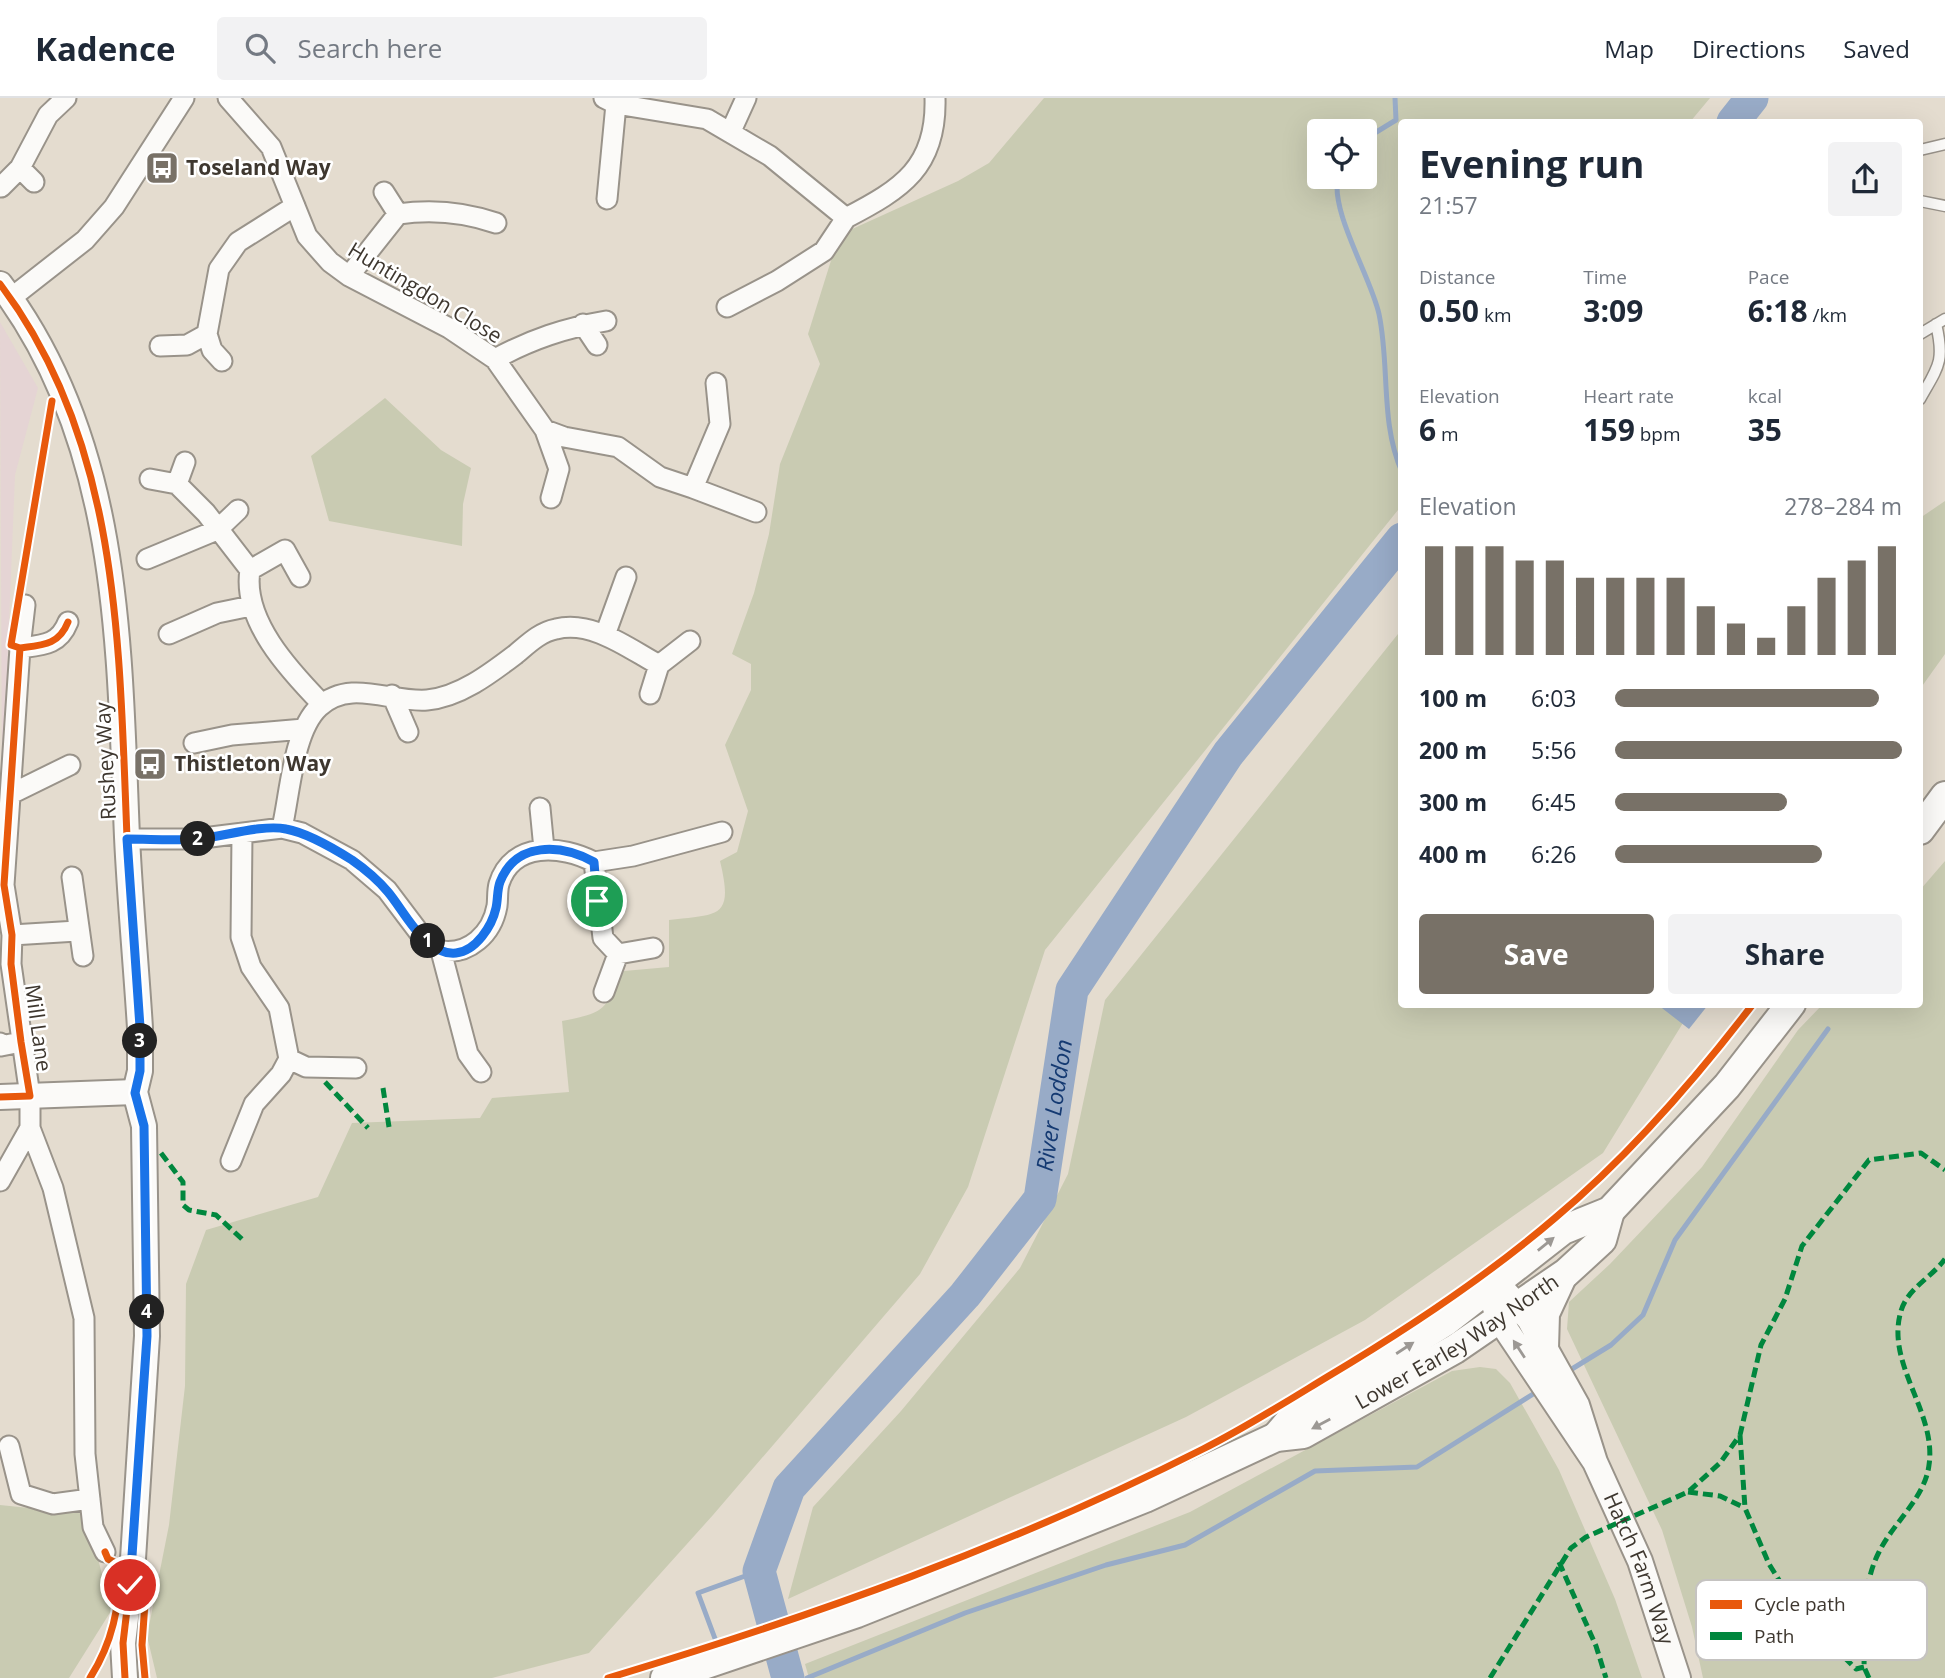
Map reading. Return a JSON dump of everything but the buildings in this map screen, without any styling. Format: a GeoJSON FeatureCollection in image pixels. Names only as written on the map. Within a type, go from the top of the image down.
{"type":"FeatureCollection","features":[{"type":"Feature","properties":{"kind":"main road"},"geometry":{"type":"LineString","coordinates":[[1923,826],[1945,796]]}},
{"type":"Feature","properties":{"kind":"main road","name":"Lower Earley Way North"},"geometry":{"type":"LineString","coordinates":[[1276,1437],[1292,1418],[1399,1352],[1493,1287],[1563,1230],[1611,1211],[1727,1086],[1788,1008]]}},
{"type":"Feature","properties":{"kind":"main road","name":"Lower Earley Way North"},"geometry":{"type":"LineString","coordinates":[[665,1678],[719,1662],[941,1580],[1201,1474],[1276,1437],[1303,1434],[1455,1349],[1566,1273],[1602,1240],[1611,1211]]}},
{"type":"Feature","properties":{"kind":"street"},"geometry":{"type":"LineString","coordinates":[[1,187],[27,175],[48,115],[66,98]]}},
{"type":"Feature","properties":{"kind":"street"},"geometry":{"type":"LineString","coordinates":[[6,291],[85,240],[114,206],[184,98]]}},
{"type":"Feature","properties":{"kind":"street","name":"Huntingdon Close"},"geometry":{"type":"LineString","coordinates":[[228,98],[271,147],[307,236],[330,262],[349,276],[449,328],[495,359],[545,430],[559,469],[551,498]]}},
{"type":"Feature","properties":{"kind":"street"},"geometry":{"type":"LineString","coordinates":[[731,131],[746,98]]}},
{"type":"Feature","properties":{"kind":"street"},"geometry":{"type":"LineString","coordinates":[[727,307],[777,281],[824,251],[846,218],[897,189],[926,157],[933,136],[935,98]]}},
{"type":"Feature","properties":{"kind":"street"},"geometry":{"type":"LineString","coordinates":[[607,199],[610,101],[707,119],[770,156],[846,218]]}},
{"type":"Feature","properties":{"kind":"street"},"geometry":{"type":"LineString","coordinates":[[384,191],[398,214]]}},
{"type":"Feature","properties":{"kind":"street"},"geometry":{"type":"LineString","coordinates":[[222,361],[212,350],[207,334],[219,269],[238,242],[295,206]]}},
{"type":"Feature","properties":{"kind":"street"},"geometry":{"type":"LineString","coordinates":[[349,276],[398,214],[427,210],[477,216],[496,223]]}},
{"type":"Feature","properties":{"kind":"street","name":"Rushey Way"},"geometry":{"type":"LineString","coordinates":[[6,291],[64,395],[97,495],[114,595],[140,1027],[140,1071],[135,1093],[144,1126],[147,1336],[133,1559],[122,1643],[125,1678]]}},
{"type":"Feature","properties":{"kind":"street"},"geometry":{"type":"LineString","coordinates":[[495,359],[530,340],[583,324],[606,321]]}},
{"type":"Feature","properties":{"kind":"street"},"geometry":{"type":"LineString","coordinates":[[583,324],[597,345]]}},
{"type":"Feature","properties":{"kind":"street"},"geometry":{"type":"LineString","coordinates":[[160,345],[187,345],[207,334]]}},
{"type":"Feature","properties":{"kind":"street"},"geometry":{"type":"LineString","coordinates":[[693,488],[720,424],[716,383]]}},
{"type":"Feature","properties":{"kind":"street"},"geometry":{"type":"LineString","coordinates":[[545,430],[564,437],[618,447],[660,477],[756,512]]}},
{"type":"Feature","properties":{"kind":"street"},"geometry":{"type":"LineString","coordinates":[[177,484],[184,462]]}},
{"type":"Feature","properties":{"kind":"street"},"geometry":{"type":"LineString","coordinates":[[150,479],[177,484],[206,513],[250,570],[247,588],[251,606],[286,662],[322,704]]}},
{"type":"Feature","properties":{"kind":"street"},"geometry":{"type":"LineString","coordinates":[[147,559],[217,530],[238,510]]}},
{"type":"Feature","properties":{"kind":"street"},"geometry":{"type":"LineString","coordinates":[[250,570],[285,550],[300,577]]}},
{"type":"Feature","properties":{"kind":"street"},"geometry":{"type":"LineString","coordinates":[[605,635],[626,577]]}},
{"type":"Feature","properties":{"kind":"street","name":"Mill Lane"},"geometry":{"type":"LineString","coordinates":[[25,605],[2,885],[12,935],[11,964],[30,1096],[30,1128],[53,1188],[84,1318],[85,1454],[93,1527],[105,1552]]}},
{"type":"Feature","properties":{"kind":"street"},"geometry":{"type":"LineString","coordinates":[[169,634],[216,613],[251,606]]}},
{"type":"Feature","properties":{"kind":"street"},"geometry":{"type":"LineString","coordinates":[[20,648],[52,644],[64,634],[68,622]]}},
{"type":"Feature","properties":{"kind":"street"},"geometry":{"type":"LineString","coordinates":[[282,828],[304,729],[322,704],[333,697],[359,692],[426,700],[448,695],[487,676],[537,637],[557,628],[581,629],[605,635],[659,665]]}},
{"type":"Feature","properties":{"kind":"street"},"geometry":{"type":"LineString","coordinates":[[650,694],[659,665],[690,641]]}},
{"type":"Feature","properties":{"kind":"street"},"geometry":{"type":"LineString","coordinates":[[392,695],[408,732]]}},
{"type":"Feature","properties":{"kind":"street"},"geometry":{"type":"LineString","coordinates":[[194,743],[232,735],[304,729]]}},
{"type":"Feature","properties":{"kind":"street"},"geometry":{"type":"LineString","coordinates":[[11,794],[70,765]]}},
{"type":"Feature","properties":{"kind":"street"},"geometry":{"type":"LineString","coordinates":[[540,807],[544,849]]}},
{"type":"Feature","properties":{"kind":"street"},"geometry":{"type":"LineString","coordinates":[[127,839],[195,839],[282,828],[302,833],[352,860],[372,875],[421,935],[441,951],[454,953],[474,944],[494,917],[499,886],[506,870],[528,852],[544,849],[574,851],[594,862],[633,856],[722,832]]}},
{"type":"Feature","properties":{"kind":"street"},"geometry":{"type":"LineString","coordinates":[[231,1161],[254,1104],[281,1074],[289,1059],[279,1008],[251,967],[241,937],[243,833]]}},
{"type":"Feature","properties":{"kind":"street"},"geometry":{"type":"LineString","coordinates":[[594,862],[603,938],[618,954]]}},
{"type":"Feature","properties":{"kind":"street"},"geometry":{"type":"LineString","coordinates":[[72,877],[77,930],[83,956]]}},
{"type":"Feature","properties":{"kind":"street"},"geometry":{"type":"LineString","coordinates":[[12,935],[77,930]]}},
{"type":"Feature","properties":{"kind":"street"},"geometry":{"type":"LineString","coordinates":[[618,954],[653,948]]}},
{"type":"Feature","properties":{"kind":"street"},"geometry":{"type":"LineString","coordinates":[[441,951],[468,1054],[481,1072]]}},
{"type":"Feature","properties":{"kind":"street"},"geometry":{"type":"LineString","coordinates":[[604,992],[618,954]]}},
{"type":"Feature","properties":{"kind":"street","name":"Mill Lane"},"geometry":{"type":"LineString","coordinates":[[0,1043],[21,1042]]}},
{"type":"Feature","properties":{"kind":"street"},"geometry":{"type":"LineString","coordinates":[[289,1059],[306,1068],[356,1068]]}},
{"type":"Feature","properties":{"kind":"street"},"geometry":{"type":"LineString","coordinates":[[0,1097],[135,1093]]}},
{"type":"Feature","properties":{"kind":"street","name":"Mill Lane"},"geometry":{"type":"LineString","coordinates":[[0,1181],[30,1128]]}},
{"type":"Feature","properties":{"kind":"street"},"geometry":{"type":"LineString","coordinates":[[1546,1348],[1547,1314],[1566,1273]]}},
{"type":"Feature","properties":{"kind":"street","name":"Hatch Farm Way"},"geometry":{"type":"LineString","coordinates":[[1493,1287],[1549,1375],[1595,1462],[1631,1541],[1678,1678]]}},
{"type":"Feature","properties":{"kind":"street","name":"Hatch Farm Way"},"geometry":{"type":"LineString","coordinates":[[1508,1312],[1546,1348],[1549,1375]]}},
{"type":"Feature","properties":{"kind":"street"},"geometry":{"type":"LineString","coordinates":[[9,1446],[21,1494],[53,1504],[90,1499]]}},
{"type":"Feature","properties":{"kind":"street","name":"Rushey Way"},"geometry":{"type":"LineString","coordinates":[[107,1678],[122,1643]]}},
{"type":"Feature","properties":{"kind":"lane"},"geometry":{"type":"LineString","coordinates":[[1923,149],[1945,144]]}},
{"type":"Feature","properties":{"kind":"lane"},"geometry":{"type":"LineString","coordinates":[[1923,202],[1945,206]]}},
{"type":"Feature","properties":{"kind":"lane"},"geometry":{"type":"LineString","coordinates":[[1923,332],[1940,322],[1945,348],[1941,362],[1923,395]]}},
{"type":"Feature","properties":{"kind":"shaded area"},"geometry":{"type":"Polygon","coordinates":[[[0,322],[38,388],[15,475],[2,796],[0,322]]]}},
{"type":"Feature","properties":{"kind":"green space"},"geometry":{"type":"Polygon","coordinates":[[[1044,98],[1710,98],[1692,119],[1398,119],[1398,510],[1045,950],[968,1187],[920,1274],[713,1515],[589,1653],[492,1678],[157,1678],[147,1636],[169,1525],[185,1386],[186,1284],[206,1230],[318,1197],[352,1123],[480,1118],[492,1098],[569,1092],[562,1021],[588,1015],[602,1008],[624,971],[669,967],[669,920],[711,914],[723,904],[725,894],[720,861],[737,852],[748,811],[725,745],[751,690],[751,664],[732,654],[754,593],[769,534],[780,464],[820,364],[808,334],[839,235],[958,181],[989,163],[1044,98]]]}},
{"type":"Feature","properties":{"kind":"green space"},"geometry":{"type":"Polygon","coordinates":[[[385,398],[441,450],[471,468],[463,504],[462,546],[329,521],[311,456],[385,398]]]}},
{"type":"Feature","properties":{"kind":"green space"},"geometry":{"type":"Polygon","coordinates":[[[1945,501],[1945,654],[1923,685],[1923,516],[1945,501]]]}},
{"type":"Feature","properties":{"kind":"green space"},"geometry":{"type":"Polygon","coordinates":[[[1398,634],[1398,1008],[1692,1008],[1603,1153],[1365,1320],[1186,1417],[788,1599],[813,1507],[901,1411],[1020,1268],[1068,1174],[1105,1000],[1398,634]]]}},
{"type":"Feature","properties":{"kind":"green space"},"geometry":{"type":"Polygon","coordinates":[[[1945,861],[1945,1678],[1703,1678],[1699,1660],[1927,1660],[1927,1580],[1696,1580],[1696,1646],[1662,1530],[1567,1329],[1569,1302],[1610,1264],[1702,1167],[1798,1030],[1819,1008],[1923,1008],[1923,887],[1945,861]]]}},
{"type":"Feature","properties":{"kind":"green space"},"geometry":{"type":"Polygon","coordinates":[[[1480,1367],[1496,1369],[1510,1383],[1559,1470],[1615,1599],[1642,1678],[809,1678],[805,1664],[1190,1512],[1452,1371],[1480,1367]]]}},
{"type":"Feature","properties":{"kind":"green space"},"geometry":{"type":"Polygon","coordinates":[[[0,1505],[87,1514],[111,1611],[69,1678],[0,1678],[0,1505]]]}},
{"type":"Feature","properties":{"kind":"water"},"geometry":{"type":"Polygon","coordinates":[[[1662,1008],[1706,1008],[1689,1029],[1662,1008]]]}},
{"type":"Feature","properties":{"kind":"waterway"},"geometry":{"type":"LineString","coordinates":[[1377,132],[1396,120],[1395,98]]}},
{"type":"Feature","properties":{"kind":"waterway","name":"River Loddon"},"geometry":{"type":"LineString","coordinates":[[1735,119],[1752,98]]}},
{"type":"Feature","properties":{"kind":"waterway"},"geometry":{"type":"LineString","coordinates":[[1337,189],[1345,226],[1379,314],[1388,414],[1398,461]]}},
{"type":"Feature","properties":{"kind":"waterway","name":"River Loddon"},"geometry":{"type":"LineString","coordinates":[[788,1678],[759,1571],[789,1488],[965,1295],[1040,1199],[1072,990],[1228,754],[1398,544]]}},
{"type":"Feature","properties":{"kind":"waterway"},"geometry":{"type":"LineString","coordinates":[[1567,1372],[1611,1345],[1643,1315],[1675,1240],[1828,1029]]}},
{"type":"Feature","properties":{"kind":"waterway"},"geometry":{"type":"LineString","coordinates":[[807,1678],[965,1613],[1106,1565],[1185,1545],[1315,1471],[1417,1467],[1538,1391]]}},
{"type":"Feature","properties":{"kind":"waterway"},"geometry":{"type":"LineString","coordinates":[[720,1652],[698,1593],[759,1571]]}},
{"type":"Feature","properties":{"kind":"marked path"},"geometry":{"type":"LineString","coordinates":[[325,1082],[368,1128]]}},
{"type":"Feature","properties":{"kind":"marked path"},"geometry":{"type":"LineString","coordinates":[[383,1088],[389,1127]]}},
{"type":"Feature","properties":{"kind":"marked path"},"geometry":{"type":"LineString","coordinates":[[161,1153],[183,1182],[183,1205],[189,1210],[216,1215],[244,1241]]}},
{"type":"Feature","properties":{"kind":"marked path"},"geometry":{"type":"LineString","coordinates":[[1490,1678],[1571,1548],[1586,1537],[1688,1492],[1720,1463],[1740,1435],[1761,1345],[1785,1299],[1802,1246],[1869,1160],[1921,1153],[1945,1170]]}},
{"type":"Feature","properties":{"kind":"marked path"},"geometry":{"type":"LineString","coordinates":[[1869,1580],[1879,1552],[1915,1499],[1929,1465],[1926,1426],[1905,1369],[1898,1331],[1904,1303],[1945,1259]]}},
{"type":"Feature","properties":{"kind":"marked path"},"geometry":{"type":"LineString","coordinates":[[1740,1435],[1745,1508],[1769,1564],[1779,1580]]}},
{"type":"Feature","properties":{"kind":"marked path"},"geometry":{"type":"LineString","coordinates":[[1688,1492],[1720,1496],[1745,1508]]}},
{"type":"Feature","properties":{"kind":"marked path"},"geometry":{"type":"LineString","coordinates":[[1559,1562],[1596,1646],[1606,1678]]}},
{"type":"Feature","properties":{"kind":"marked path"},"geometry":{"type":"LineString","coordinates":[[1847,1660],[1856,1669],[1864,1667]]}},
{"type":"Feature","properties":{"kind":"marked path"},"geometry":{"type":"LineString","coordinates":[[1864,1660],[1869,1678]]}},
{"type":"Feature","properties":{"kind":"cycle path"},"geometry":{"type":"LineString","coordinates":[[0,284],[40,346],[70,411],[91,479],[106,549],[115,620],[140,1028],[140,1071],[135,1092],[144,1126],[147,1336],[133,1559],[123,1643],[125,1678]]}},
{"type":"Feature","properties":{"kind":"cycle path"},"geometry":{"type":"LineString","coordinates":[[20,648],[11,645],[52,401]]}},
{"type":"Feature","properties":{"kind":"cycle path"},"geometry":{"type":"LineString","coordinates":[[0,1097],[30,1096],[11,964],[12,935],[4,885],[20,648],[43,645],[55,640],[68,622]]}},
{"type":"Feature","properties":{"kind":"cycle path"},"geometry":{"type":"LineString","coordinates":[[608,1678],[760,1630],[911,1577],[1059,1517],[1219,1441],[1386,1341],[1501,1262],[1555,1218],[1609,1169],[1660,1117],[1750,1008]]}},
{"type":"Feature","properties":{"kind":"cycle path"},"geometry":{"type":"LineString","coordinates":[[90,1678],[109,1638],[118,1594],[118,1564],[108,1559],[105,1552]]}},
{"type":"Feature","properties":{"kind":"cycle path"},"geometry":{"type":"LineString","coordinates":[[121,1572],[147,1575],[142,1645],[145,1678]]}},
{"type":"Feature","properties":{"kind":"place","name":"Toseland Way"},"geometry":{"type":"Point","coordinates":[162,168]}},
{"type":"Feature","properties":{"kind":"place","name":"Thistleton Way"},"geometry":{"type":"Point","coordinates":[150,764]}},
{"type":"Feature","properties":{"kind":"route"},"geometry":{"type":"LineString","coordinates":[[130,1585],[147,1336],[144,1126],[135,1093],[140,1071],[140,1027],[127,839],[195,839],[282,828],[302,833],[352,860],[372,875],[387,890],[421,935],[441,951],[454,953],[474,944],[483,935],[494,917],[499,886],[506,870],[528,852],[544,849],[574,851],[594,862],[597,901]]}}]}
